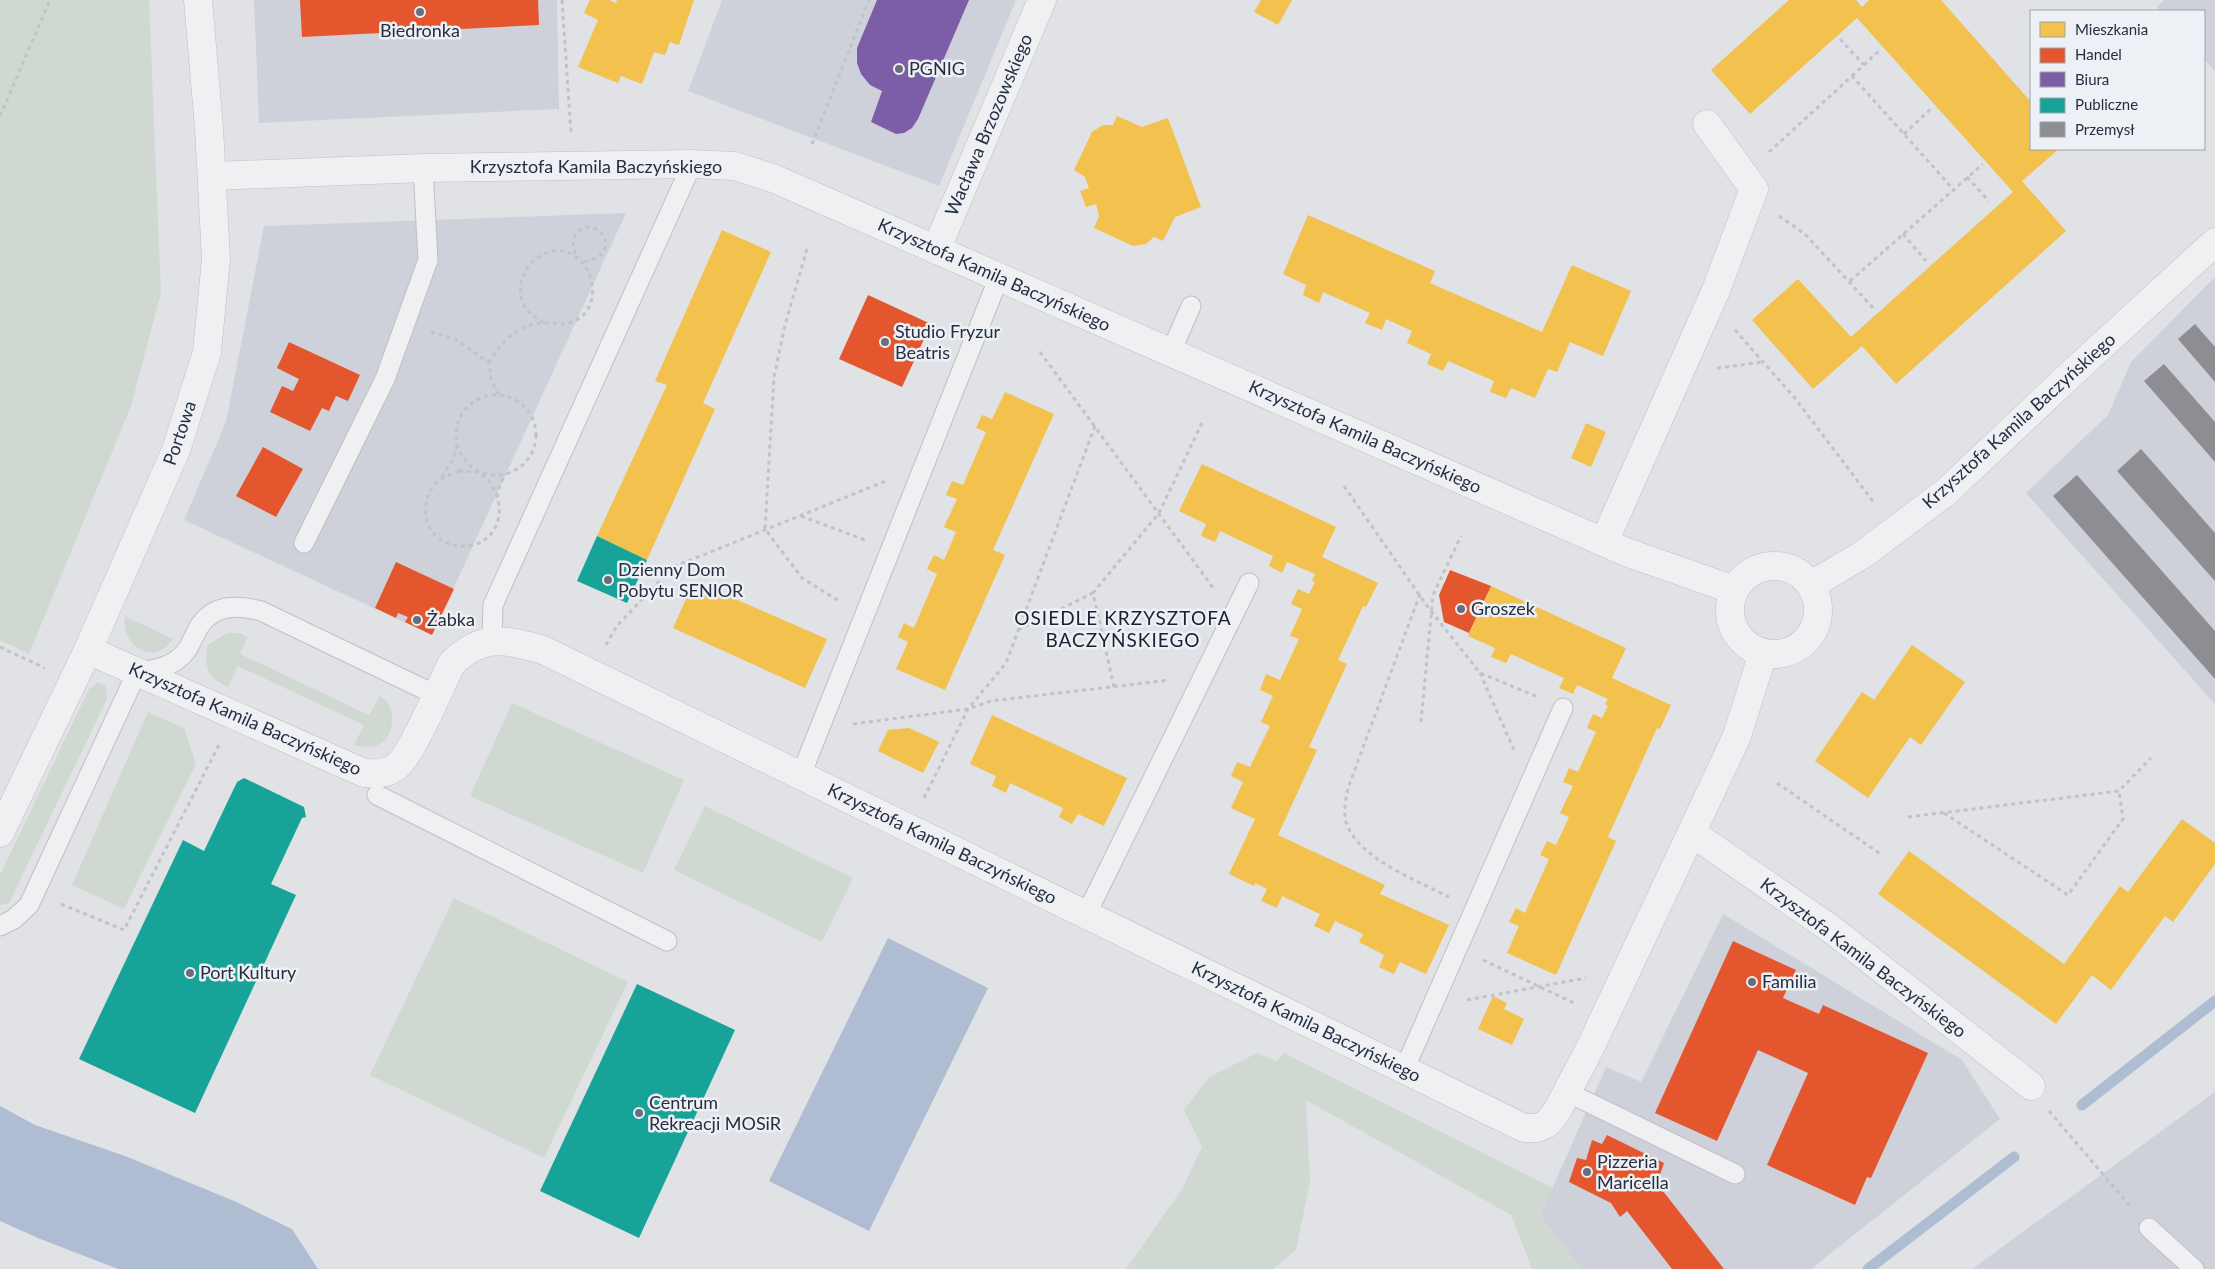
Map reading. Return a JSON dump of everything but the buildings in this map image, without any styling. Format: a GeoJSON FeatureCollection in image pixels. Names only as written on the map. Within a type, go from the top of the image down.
{"type":"FeatureCollection","features":[{"type":"Feature","properties":{"kind":"street","name":"Portowa"},"geometry":{"type":"LineString","coordinates":[[0,832],[88,650],[176,450],[207,352],[216,259],[212,176],[198,0]]}},
{"type":"Feature","properties":{"kind":"street","name":"Wacława Brzozowskiego"},"geometry":{"type":"LineString","coordinates":[[936,250],[1042,0]]}},
{"type":"Feature","properties":{"kind":"street"},"geometry":{"type":"LineString","coordinates":[[1604,542],[1716,290],[1754,189],[1707,124]]}},
{"type":"Feature","properties":{"kind":"street","name":"Krzysztofa Kamila Baczyńskiego"},"geometry":{"type":"LineString","coordinates":[[212,176],[423,168],[692,164],[735,166],[775,180],[999,277],[1626,552],[1734,590]]}},
{"type":"Feature","properties":{"kind":"street","name":"Krzysztofa Kamila Baczyńskiego"},"geometry":{"type":"LineString","coordinates":[[1811,585],[1862,555],[1946,492],[2083,362],[2215,242]]}},
{"type":"Feature","properties":{"kind":"street"},"geometry":{"type":"LineString","coordinates":[[1763,566],[1782,566],[1798,573],[1811,585],[1817,599],[1818,616],[1812,633],[1802,643],[1787,652],[1764,654],[1748,646],[1737,635],[1730,617],[1730,601],[1734,590],[1749,573],[1763,566]]}},
{"type":"Feature","properties":{"kind":"street","name":"Krzysztofa Kamila Baczyńskiego"},"geometry":{"type":"LineString","coordinates":[[88,650],[364,773],[381,774],[398,766],[409,751],[452,663],[463,652],[501,640],[541,649],[1524,1128],[1537,1128],[1548,1123],[1562,1102],[1590,1048],[1737,736],[1764,654]]}},
{"type":"Feature","properties":{"kind":"street","name":"Krzysztofa Kamila Baczyńskiego"},"geometry":{"type":"LineString","coordinates":[[1692,833],[1831,929],[2032,1086]]}},
{"type":"Feature","properties":{"kind":"lane"},"geometry":{"type":"LineString","coordinates":[[492,642],[492,605],[692,164]]}},
{"type":"Feature","properties":{"kind":"lane"},"geometry":{"type":"LineString","coordinates":[[304,543],[386,379],[428,260],[423,168]]}},
{"type":"Feature","properties":{"kind":"lane"},"geometry":{"type":"LineString","coordinates":[[801,775],[999,277]]}},
{"type":"Feature","properties":{"kind":"lane"},"geometry":{"type":"LineString","coordinates":[[1170,352],[1191,306]]}},
{"type":"Feature","properties":{"kind":"lane"},"geometry":{"type":"LineString","coordinates":[[1086,915],[1249,583]]}},
{"type":"Feature","properties":{"kind":"lane"},"geometry":{"type":"LineString","coordinates":[[0,926],[14,918],[29,905],[137,672],[155,670],[175,661],[185,652],[201,624],[211,614],[221,608],[241,606],[260,610],[436,695]]}},
{"type":"Feature","properties":{"kind":"lane"},"geometry":{"type":"LineString","coordinates":[[1404,1070],[1563,708]]}},
{"type":"Feature","properties":{"kind":"lane"},"geometry":{"type":"LineString","coordinates":[[377,795],[667,941]]}},
{"type":"Feature","properties":{"kind":"lane"},"geometry":{"type":"LineString","coordinates":[[1562,1102],[1735,1174]]}},
{"type":"Feature","properties":{"kind":"lane"},"geometry":{"type":"LineString","coordinates":[[2149,1228],[2194,1269]]}},
{"type":"Feature","properties":{"kind":"path"},"geometry":{"type":"LineString","coordinates":[[0,116],[50,0]]}},
{"type":"Feature","properties":{"kind":"path"},"geometry":{"type":"LineString","coordinates":[[562,0],[574,166]]}},
{"type":"Feature","properties":{"kind":"path"},"geometry":{"type":"LineString","coordinates":[[812,144],[869,0]]}},
{"type":"Feature","properties":{"kind":"path"},"geometry":{"type":"LineString","coordinates":[[1840,39],[1864,65]]}},
{"type":"Feature","properties":{"kind":"path"},"geometry":{"type":"LineString","coordinates":[[1744,174],[1880,50]]}},
{"type":"Feature","properties":{"kind":"path"},"geometry":{"type":"LineString","coordinates":[[1852,76],[1953,190]]}},
{"type":"Feature","properties":{"kind":"path"},"geometry":{"type":"LineString","coordinates":[[1904,134],[1933,107]]}},
{"type":"Feature","properties":{"kind":"path"},"geometry":{"type":"LineString","coordinates":[[1850,281],[1983,164]]}},
{"type":"Feature","properties":{"kind":"path"},"geometry":{"type":"LineString","coordinates":[[1968,177],[1989,201]]}},
{"type":"Feature","properties":{"kind":"path"},"geometry":{"type":"LineString","coordinates":[[1748,205],[1780,217],[1805,234],[1874,309]]}},
{"type":"Feature","properties":{"kind":"path"},"geometry":{"type":"LineString","coordinates":[[498,394],[491,379],[488,363],[509,335],[524,328],[544,323],[564,325],[582,316],[592,298],[591,277],[584,262],[576,254],[573,247],[574,238],[580,230],[588,227],[597,230],[603,235],[606,242],[605,251],[600,257],[584,262]]}},
{"type":"Feature","properties":{"kind":"path"},"geometry":{"type":"LineString","coordinates":[[1902,234],[1926,261]]}},
{"type":"Feature","properties":{"kind":"path"},"geometry":{"type":"LineString","coordinates":[[807,249],[785,325],[774,377],[765,529],[802,578],[864,616]]}},
{"type":"Feature","properties":{"kind":"path"},"geometry":{"type":"LineString","coordinates":[[544,323],[528,312],[520,295],[522,276],[532,260],[549,252],[562,251],[576,254]]}},
{"type":"Feature","properties":{"kind":"path"},"geometry":{"type":"LineString","coordinates":[[404,326],[455,339],[488,363]]}},
{"type":"Feature","properties":{"kind":"path"},"geometry":{"type":"LineString","coordinates":[[1731,326],[1831,443],[1876,506]]}},
{"type":"Feature","properties":{"kind":"path"},"geometry":{"type":"LineString","coordinates":[[1040,352],[1233,616]]}},
{"type":"Feature","properties":{"kind":"path"},"geometry":{"type":"LineString","coordinates":[[1712,369],[1763,362]]}},
{"type":"Feature","properties":{"kind":"path"},"geometry":{"type":"LineString","coordinates":[[440,478],[458,472],[479,472],[495,476],[512,472],[525,463],[534,447],[536,429],[529,412],[516,400],[498,394],[479,398],[465,409],[457,426],[457,444],[454,458],[449,468],[440,478],[428,494],[425,513],[432,532],[447,544],[467,547],[485,540],[497,525],[500,506],[493,487],[479,472],[465,460],[457,444]]}},
{"type":"Feature","properties":{"kind":"path"},"geometry":{"type":"LineString","coordinates":[[1018,630],[1093,593],[1159,513],[1202,423]]}},
{"type":"Feature","properties":{"kind":"path"},"geometry":{"type":"LineString","coordinates":[[922,803],[968,709],[1006,663],[1095,426]]}},
{"type":"Feature","properties":{"kind":"path"},"geometry":{"type":"LineString","coordinates":[[606,647],[616,627],[673,568],[924,465]]}},
{"type":"Feature","properties":{"kind":"path"},"geometry":{"type":"LineString","coordinates":[[497,497],[506,474]]}},
{"type":"Feature","properties":{"kind":"path"},"geometry":{"type":"LineString","coordinates":[[1344,486],[1433,612],[1480,672],[1529,785]]}},
{"type":"Feature","properties":{"kind":"path"},"geometry":{"type":"LineString","coordinates":[[800,516],[891,550]]}},
{"type":"Feature","properties":{"kind":"path"},"geometry":{"type":"LineString","coordinates":[[1420,722],[1433,612],[1433,595],[1461,536]]}},
{"type":"Feature","properties":{"kind":"path"},"geometry":{"type":"LineString","coordinates":[[1093,593],[1114,687]]}},
{"type":"Feature","properties":{"kind":"path"},"geometry":{"type":"LineString","coordinates":[[1420,594],[1348,788],[1344,809],[1346,821],[1355,838],[1371,854],[1384,863],[1474,910]]}},
{"type":"Feature","properties":{"kind":"path"},"geometry":{"type":"LineString","coordinates":[[0,647],[51,671]]}},
{"type":"Feature","properties":{"kind":"path"},"geometry":{"type":"LineString","coordinates":[[1480,672],[1563,708]]}},
{"type":"Feature","properties":{"kind":"path"},"geometry":{"type":"LineString","coordinates":[[819,728],[968,709],[991,701],[1203,676]]}},
{"type":"Feature","properties":{"kind":"path"},"geometry":{"type":"LineString","coordinates":[[58,903],[124,930],[221,740]]}},
{"type":"Feature","properties":{"kind":"path"},"geometry":{"type":"LineString","coordinates":[[1908,817],[2119,791],[2150,758]]}},
{"type":"Feature","properties":{"kind":"path"},"geometry":{"type":"LineString","coordinates":[[1776,783],[1882,855]]}},
{"type":"Feature","properties":{"kind":"path"},"geometry":{"type":"LineString","coordinates":[[1944,813],[2068,895],[2123,819],[2119,791]]}},
{"type":"Feature","properties":{"kind":"path"},"geometry":{"type":"LineString","coordinates":[[1457,948],[1577,1005]]}},
{"type":"Feature","properties":{"kind":"path"},"geometry":{"type":"LineString","coordinates":[[1432,1006],[1592,977]]}},
{"type":"Feature","properties":{"kind":"path"},"geometry":{"type":"LineString","coordinates":[[2032,1086],[2060,1126],[2149,1228]]}},
{"type":"Feature","properties":{"kind":"shaded area"},"geometry":{"type":"Polygon","coordinates":[[[0,0],[149,0],[161,293],[131,406],[29,654],[0,640],[0,0]]]}},
{"type":"Feature","properties":{"kind":"shaded area"},"geometry":{"type":"Polygon","coordinates":[[[254,0],[557,0],[559,113],[558,109],[259,123],[254,0]]]}},
{"type":"Feature","properties":{"kind":"shaded area"},"geometry":{"type":"Polygon","coordinates":[[[722,0],[1016,0],[939,186],[688,91],[722,0]]]}},
{"type":"Feature","properties":{"kind":"shaded area"},"geometry":{"type":"Polygon","coordinates":[[[2164,0],[2215,0],[2215,71],[2205,60],[2205,10],[2159,10],[2157,7],[2164,0]]]}},
{"type":"Feature","properties":{"kind":"shaded area"},"geometry":{"type":"Polygon","coordinates":[[[626,213],[432,635],[184,520],[226,422],[264,226],[626,213]]]}},
{"type":"Feature","properties":{"kind":"shaded area"},"geometry":{"type":"Polygon","coordinates":[[[2215,277],[2215,704],[2026,493],[2108,415],[2131,362],[2215,277]]]}},
{"type":"Feature","properties":{"kind":"shaded area"},"geometry":{"type":"Polygon","coordinates":[[[125,616],[173,639],[166,647],[157,651],[149,652],[140,649],[133,644],[128,636],[125,627],[125,616]]]}},
{"type":"Feature","properties":{"kind":"shaded area"},"geometry":{"type":"Polygon","coordinates":[[[227,633],[238,633],[248,637],[240,654],[369,715],[380,696],[390,706],[392,714],[391,729],[388,736],[384,741],[375,746],[354,745],[364,725],[238,666],[228,687],[221,684],[212,676],[206,660],[208,645],[227,633]]]}},
{"type":"Feature","properties":{"kind":"shaded area"},"geometry":{"type":"Polygon","coordinates":[[[98,682],[106,686],[107,699],[9,903],[0,905],[0,875],[89,689],[98,682]]]}},
{"type":"Feature","properties":{"kind":"shaded area"},"geometry":{"type":"Polygon","coordinates":[[[512,703],[684,780],[643,873],[470,796],[512,703]]]}},
{"type":"Feature","properties":{"kind":"shaded area"},"geometry":{"type":"Polygon","coordinates":[[[148,712],[184,728],[196,764],[124,909],[72,885],[148,712]]]}},
{"type":"Feature","properties":{"kind":"shaded area"},"geometry":{"type":"Polygon","coordinates":[[[705,806],[853,878],[822,942],[674,870],[705,806]]]}},
{"type":"Feature","properties":{"kind":"shaded area"},"geometry":{"type":"Polygon","coordinates":[[[454,898],[628,982],[544,1158],[370,1075],[454,898]]]}},
{"type":"Feature","properties":{"kind":"shaded area"},"geometry":{"type":"Polygon","coordinates":[[[1723,914],[1962,1060],[2000,1119],[1811,1269],[1581,1269],[1540,1216],[1606,1067],[1641,1082],[1723,914]]]}},
{"type":"Feature","properties":{"kind":"shaded area"},"geometry":{"type":"Polygon","coordinates":[[[1257,1053],[1276,1061],[1284,1053],[1553,1188],[1540,1216],[1581,1269],[1532,1269],[1511,1215],[1306,1100],[1310,1182],[1296,1250],[1273,1269],[1126,1269],[1182,1189],[1202,1147],[1184,1110],[1209,1077],[1257,1053]]]}},
{"type":"Feature","properties":{"kind":"shaded area"},"geometry":{"type":"Polygon","coordinates":[[[2215,1092],[2215,1269],[1972,1269],[2215,1092]]]}},
{"type":"Feature","properties":{"kind":"water"},"geometry":{"type":"Polygon","coordinates":[[[888,938],[988,988],[869,1231],[769,1181],[888,938]]]}},
{"type":"Feature","properties":{"kind":"water"},"geometry":{"type":"Polygon","coordinates":[[[0,1106],[35,1125],[125,1156],[234,1201],[292,1229],[318,1269],[118,1269],[0,1221],[0,1106]]]}},
{"type":"Feature","properties":{"kind":"waterway"},"geometry":{"type":"LineString","coordinates":[[2082,1105],[2215,1001]]}},
{"type":"Feature","properties":{"kind":"waterway"},"geometry":{"type":"LineString","coordinates":[[1868,1269],[2014,1157]]}},
{"type":"Feature","properties":{"kind":"place","name":"Biedronka"},"geometry":{"type":"Point","coordinates":[420,12]}},
{"type":"Feature","properties":{"kind":"place","name":"PGNIG"},"geometry":{"type":"Point","coordinates":[899,69]}},
{"type":"Feature","properties":{"kind":"place","name":"Studio Fryzur Beatris"},"geometry":{"type":"Point","coordinates":[885,342]}},
{"type":"Feature","properties":{"kind":"place","name":"Dzienny Dom Pobytu SENIOR"},"geometry":{"type":"Point","coordinates":[608,580]}},
{"type":"Feature","properties":{"kind":"place","name":"Groszek"},"geometry":{"type":"Point","coordinates":[1461,609]}},
{"type":"Feature","properties":{"kind":"place","name":"Żabka"},"geometry":{"type":"Point","coordinates":[417,620]}},
{"type":"Feature","properties":{"kind":"place","name":"Port Kultury"},"geometry":{"type":"Point","coordinates":[190,973]}},
{"type":"Feature","properties":{"kind":"place","name":"Familia"},"geometry":{"type":"Point","coordinates":[1752,982]}},
{"type":"Feature","properties":{"kind":"place","name":"Centrum Rekreacji MOSiR"},"geometry":{"type":"Point","coordinates":[639,1113]}},
{"type":"Feature","properties":{"kind":"place","name":"Pizzeria Maricella"},"geometry":{"type":"Point","coordinates":[1587,1172]}},
{"type":"Feature","properties":{"kind":"district","name":"OSIEDLE KRZYSZTOFA BACZYŃSKIEGO"},"geometry":{"type":"Point","coordinates":[1123,629]}}]}
